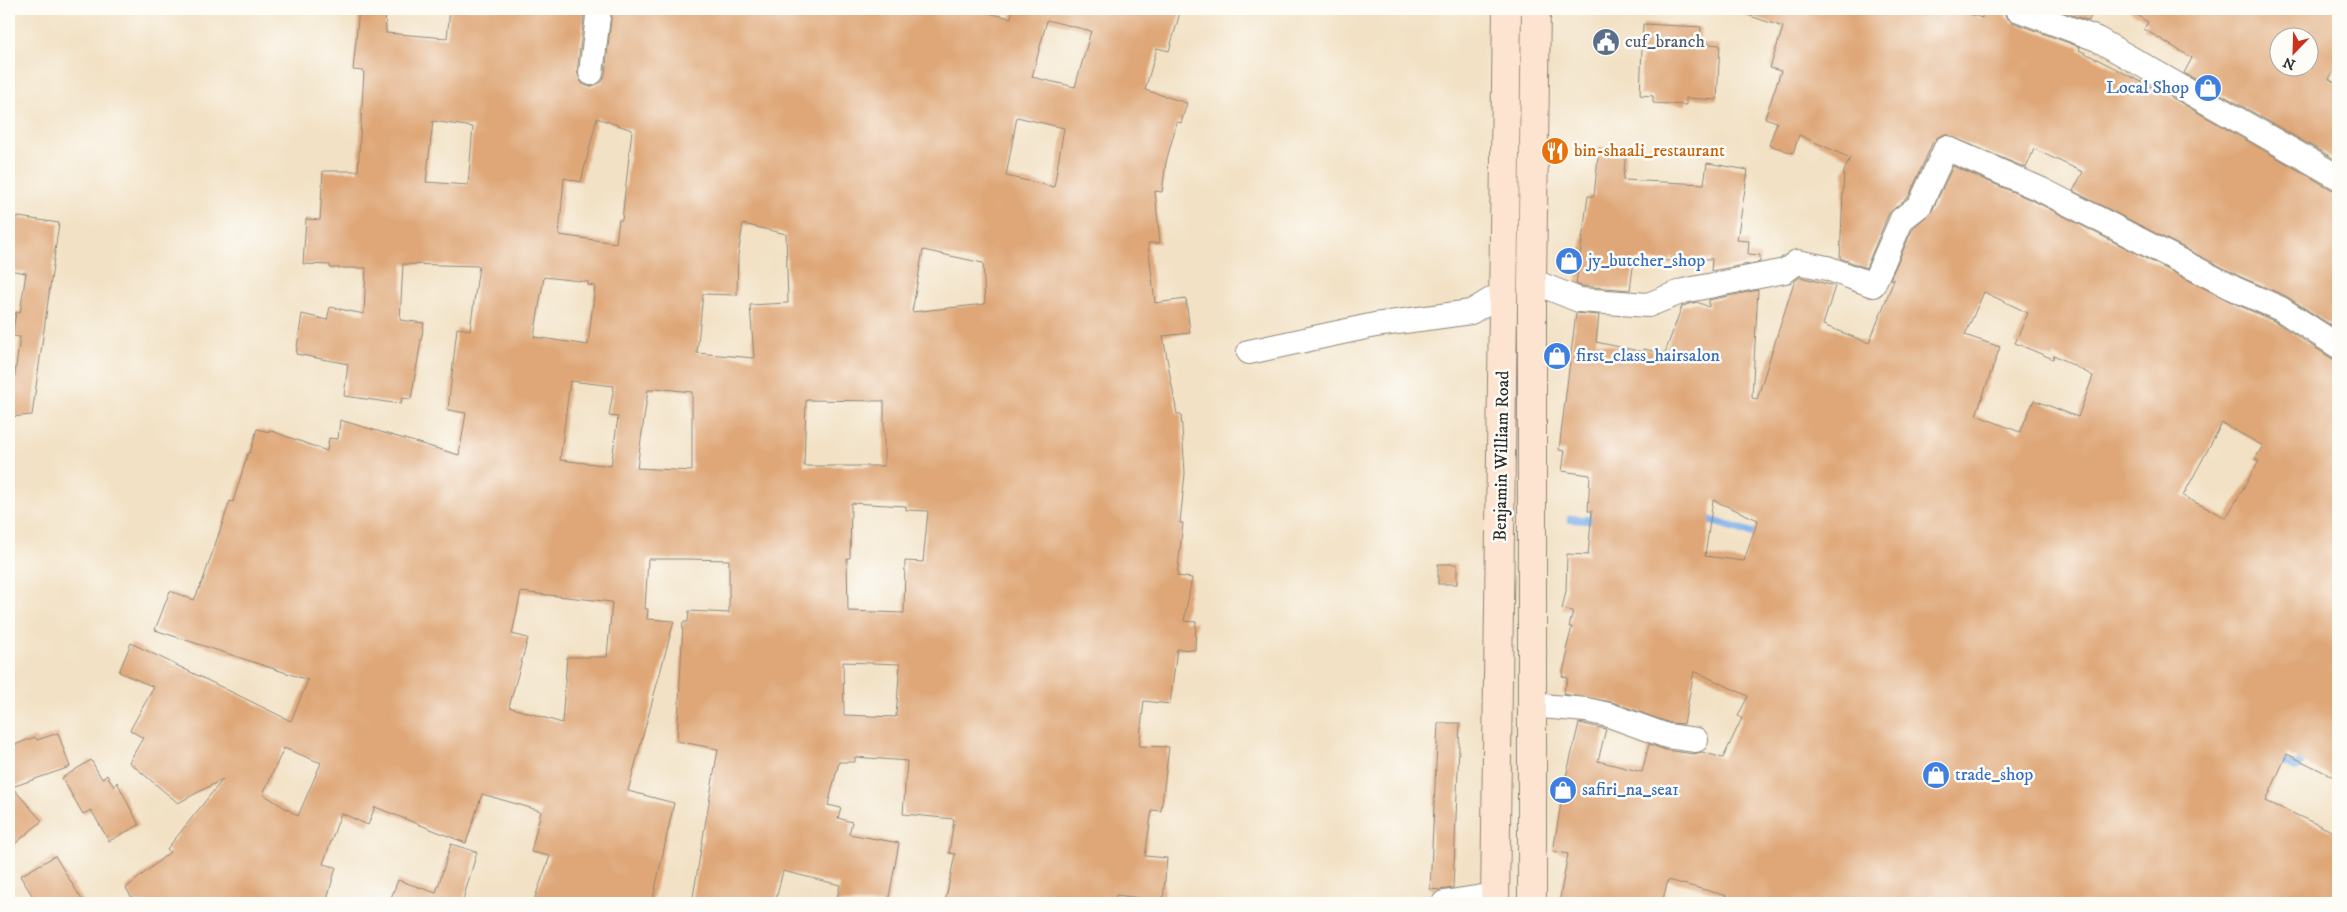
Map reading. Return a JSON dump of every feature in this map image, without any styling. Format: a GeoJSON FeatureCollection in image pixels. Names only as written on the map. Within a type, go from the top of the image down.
{"type":"FeatureCollection","features":[{"type":"Feature","properties":{"kind":"main road","name":"Benjamin William Road"},"geometry":{"type":"LineString","coordinates":[[1495,899],[1507,9]]}},
{"type":"Feature","properties":{"kind":"main road","name":"Benjamin William Road"},"geometry":{"type":"LineString","coordinates":[[1532,903],[1532,282],[1536,9]]}},
{"type":"Feature","properties":{"kind":"street"},"geometry":{"type":"LineString","coordinates":[[591,72],[599,9]]}},
{"type":"Feature","properties":{"kind":"street"},"geometry":{"type":"LineString","coordinates":[[2017,9],[2097,39],[2338,177]]}},
{"type":"Feature","properties":{"kind":"street"},"geometry":{"type":"LineString","coordinates":[[1532,282],[1579,300],[1648,304],[1683,291],[1785,271],[1797,262],[1827,268],[1873,284],[1902,219],[1920,205],[1946,148],[2042,190],[2235,289],[2281,309],[2338,346]]}},
{"type":"Feature","properties":{"kind":"street"},"geometry":{"type":"LineString","coordinates":[[1249,352],[1375,325],[1471,312],[1504,292]]}},
{"type":"Feature","properties":{"kind":"street"},"geometry":{"type":"LineString","coordinates":[[1531,705],[1586,710],[1609,715],[1667,736],[1696,740]]}},
{"type":"Feature","properties":{"kind":"street"},"geometry":{"type":"LineString","coordinates":[[1444,903],[1495,899]]}},
{"type":"Feature","properties":{"kind":"building"},"geometry":{"type":"Polygon","coordinates":[[[359,9],[385,9],[386,33],[447,38],[450,9],[585,9],[577,72],[582,84],[590,87],[602,82],[605,75],[612,9],[968,9],[1011,18],[1013,9],[1181,9],[1169,51],[1157,48],[1145,90],[1187,103],[1181,123],[1177,122],[1166,162],[1162,192],[1155,191],[1160,243],[1148,243],[1155,303],[1186,299],[1190,333],[1163,336],[1177,414],[1181,414],[1185,473],[1180,523],[1183,523],[1177,576],[1192,578],[1184,621],[1196,622],[1195,650],[1177,649],[1170,704],[1144,701],[1139,746],[1169,747],[1161,811],[1152,810],[1145,856],[1167,858],[1163,901],[1116,895],[1115,903],[945,903],[955,854],[949,853],[954,819],[903,814],[907,761],[855,757],[855,762],[839,762],[828,805],[841,808],[838,818],[852,822],[849,834],[899,843],[888,903],[836,903],[840,885],[783,871],[775,903],[692,903],[718,749],[677,741],[683,622],[688,622],[689,611],[729,613],[729,560],[648,559],[645,609],[648,609],[647,619],[674,621],[628,791],[674,803],[652,903],[533,903],[550,856],[531,852],[541,811],[482,794],[466,843],[375,807],[368,825],[341,813],[323,864],[336,867],[326,903],[135,903],[126,888],[170,852],[167,849],[223,779],[178,803],[129,762],[143,738],[130,730],[154,687],[119,672],[131,643],[291,721],[308,680],[155,630],[170,591],[194,600],[203,580],[230,501],[233,502],[257,429],[269,432],[269,430],[327,451],[329,438],[338,439],[340,420],[459,455],[466,413],[448,410],[457,328],[470,330],[479,266],[403,264],[400,320],[424,323],[411,399],[402,398],[401,404],[344,396],[348,364],[296,354],[302,314],[327,320],[330,307],[364,314],[366,268],[330,268],[330,265],[303,264],[306,219],[320,220],[323,171],[358,171],[364,71],[353,70],[359,9]],[[1047,20],[1032,77],[1075,87],[1091,31],[1047,20]],[[1017,117],[1006,176],[1054,187],[1064,128],[1017,117]],[[597,118],[581,182],[564,178],[559,235],[616,243],[619,220],[622,220],[632,130],[597,118]],[[433,121],[426,182],[468,185],[473,127],[433,121]],[[743,224],[738,255],[737,295],[703,294],[697,353],[754,358],[750,305],[788,303],[786,234],[743,224]],[[923,250],[912,312],[985,304],[983,263],[923,250]],[[544,277],[534,337],[588,345],[595,286],[588,285],[588,282],[544,277]],[[570,381],[560,460],[611,466],[618,417],[609,416],[614,386],[570,381]],[[655,388],[654,390],[648,390],[637,468],[692,471],[692,392],[655,388]],[[806,400],[804,466],[884,466],[884,401],[806,400]],[[851,503],[850,558],[847,558],[848,611],[904,613],[905,561],[923,562],[928,511],[906,510],[906,506],[851,503]],[[521,592],[512,634],[528,638],[509,707],[562,723],[567,657],[607,657],[612,602],[521,592]],[[843,662],[844,715],[896,717],[900,664],[843,662]],[[284,748],[263,794],[298,816],[321,763],[284,748]]]}},
{"type":"Feature","properties":{"kind":"building"},"geometry":{"type":"Polygon","coordinates":[[[1741,9],[1954,9],[1982,18],[1983,9],[2004,9],[2006,17],[2012,22],[2080,47],[2079,50],[2171,97],[2331,189],[2338,191],[2338,330],[2286,296],[2241,277],[2073,191],[2083,172],[2034,149],[2026,168],[1945,134],[1933,142],[1909,196],[1889,213],[1866,268],[1840,258],[1844,171],[1850,158],[1799,135],[1793,153],[1769,145],[1777,122],[1765,118],[1781,71],[1770,68],[1783,27],[1741,13],[1741,9]]]}},
{"type":"Feature","properties":{"kind":"building"},"geometry":{"type":"Polygon","coordinates":[[[2055,9],[2094,9],[2089,21],[2055,9]]]}},
{"type":"Feature","properties":{"kind":"building"},"geometry":{"type":"Polygon","coordinates":[[[2127,9],[2338,9],[2338,64],[2329,79],[2338,85],[2338,161],[2184,73],[2192,58],[2144,29],[2148,22],[2127,9]]]}},
{"type":"Feature","properties":{"kind":"building"},"geometry":{"type":"Polygon","coordinates":[[[1643,24],[1701,27],[1700,43],[1720,45],[1717,100],[1686,98],[1686,105],[1653,103],[1653,96],[1640,95],[1643,24]]]}},
{"type":"Feature","properties":{"kind":"building"},"geometry":{"type":"Polygon","coordinates":[[[1599,148],[1626,152],[1623,180],[1704,184],[1707,163],[1748,170],[1737,240],[1749,241],[1748,254],[1760,255],[1760,262],[1711,271],[1712,259],[1671,258],[1670,261],[1634,260],[1630,290],[1576,284],[1588,196],[1594,196],[1599,148]]]}},
{"type":"Feature","properties":{"kind":"building"},"geometry":{"type":"Polygon","coordinates":[[[1953,166],[2036,202],[2229,301],[2274,321],[2331,358],[2338,360],[2338,779],[2287,754],[2266,801],[2338,834],[2338,903],[1724,903],[1728,896],[1668,880],[1662,903],[1559,903],[1568,854],[1553,851],[1564,785],[1579,723],[1606,729],[1598,761],[1642,772],[1649,744],[1665,750],[1694,754],[1702,752],[1723,758],[1742,718],[1738,716],[1748,696],[1694,671],[1684,724],[1670,723],[1612,702],[1563,694],[1568,678],[1562,676],[1568,651],[1566,650],[1572,627],[1569,627],[1573,611],[1562,609],[1566,591],[1567,554],[1588,555],[1592,511],[1588,511],[1590,475],[1562,471],[1565,451],[1559,450],[1576,313],[1599,315],[1596,342],[1643,352],[1643,349],[1665,353],[1682,306],[1697,302],[1709,307],[1709,300],[1758,290],[1752,398],[1757,399],[1794,282],[1800,277],[1835,286],[1823,325],[1869,343],[1894,280],[1890,279],[1913,228],[1932,211],[1953,166]],[[1984,292],[1965,335],[2000,347],[1976,415],[2020,432],[2034,400],[2078,417],[2093,376],[2054,355],[2053,359],[2015,343],[2028,313],[1984,292]],[[2222,423],[2183,496],[2226,518],[2259,461],[2255,459],[2263,446],[2222,423]],[[1713,500],[1705,556],[1744,561],[1758,520],[1713,500]]]}},
{"type":"Feature","properties":{"kind":"building"},"geometry":{"type":"Polygon","coordinates":[[[12,216],[59,223],[32,415],[9,417],[20,337],[12,336],[16,312],[20,313],[26,273],[9,270],[9,221],[11,221],[12,216]]]}},
{"type":"Feature","properties":{"kind":"building"},"geometry":{"type":"Polygon","coordinates":[[[1438,564],[1457,564],[1457,584],[1438,584],[1438,564]]]}},
{"type":"Feature","properties":{"kind":"building"},"geometry":{"type":"Polygon","coordinates":[[[1438,723],[1460,723],[1453,888],[1440,890],[1430,889],[1438,723]]]}},
{"type":"Feature","properties":{"kind":"building"},"geometry":{"type":"Polygon","coordinates":[[[58,733],[70,767],[12,787],[42,821],[9,849],[9,747],[35,737],[37,740],[58,733]]]}},
{"type":"Feature","properties":{"kind":"building"},"geometry":{"type":"Polygon","coordinates":[[[91,760],[102,779],[107,775],[114,787],[117,782],[139,825],[109,841],[91,810],[83,814],[62,778],[91,760]]]}},
{"type":"Feature","properties":{"kind":"building"},"geometry":{"type":"Polygon","coordinates":[[[451,844],[477,852],[462,903],[389,903],[398,880],[436,893],[451,844]]]}},
{"type":"Feature","properties":{"kind":"building"},"geometry":{"type":"Polygon","coordinates":[[[55,856],[84,903],[37,903],[20,876],[55,856]]]}},
{"type":"Feature","properties":{"kind":"waterway"},"geometry":{"type":"LineString","coordinates":[[1702,518],[1763,536]]}},
{"type":"Feature","properties":{"kind":"waterway"},"geometry":{"type":"LineString","coordinates":[[1571,519],[1599,521]]}},
{"type":"Feature","properties":{"kind":"waterway"},"geometry":{"type":"LineString","coordinates":[[2276,758],[2296,768],[2308,753]]}},
{"type":"Feature","properties":{"kind":"place","name":"cuf_branch"},"geometry":{"type":"Point","coordinates":[1606,42]}},
{"type":"Feature","properties":{"kind":"place","name":"Local Shop"},"geometry":{"type":"Point","coordinates":[2208,88]}},
{"type":"Feature","properties":{"kind":"place","name":"bin-shaali_restaurant"},"geometry":{"type":"Point","coordinates":[1555,151]}},
{"type":"Feature","properties":{"kind":"place","name":"jy_butcher_shop"},"geometry":{"type":"Point","coordinates":[1569,261]}},
{"type":"Feature","properties":{"kind":"place","name":"first_class_hairsalon"},"geometry":{"type":"Point","coordinates":[1557,356]}},
{"type":"Feature","properties":{"kind":"place","name":"trade_shop"},"geometry":{"type":"Point","coordinates":[1936,775]}},
{"type":"Feature","properties":{"kind":"place","name":"safiri_na_sea1"},"geometry":{"type":"Point","coordinates":[1563,790]}}]}
